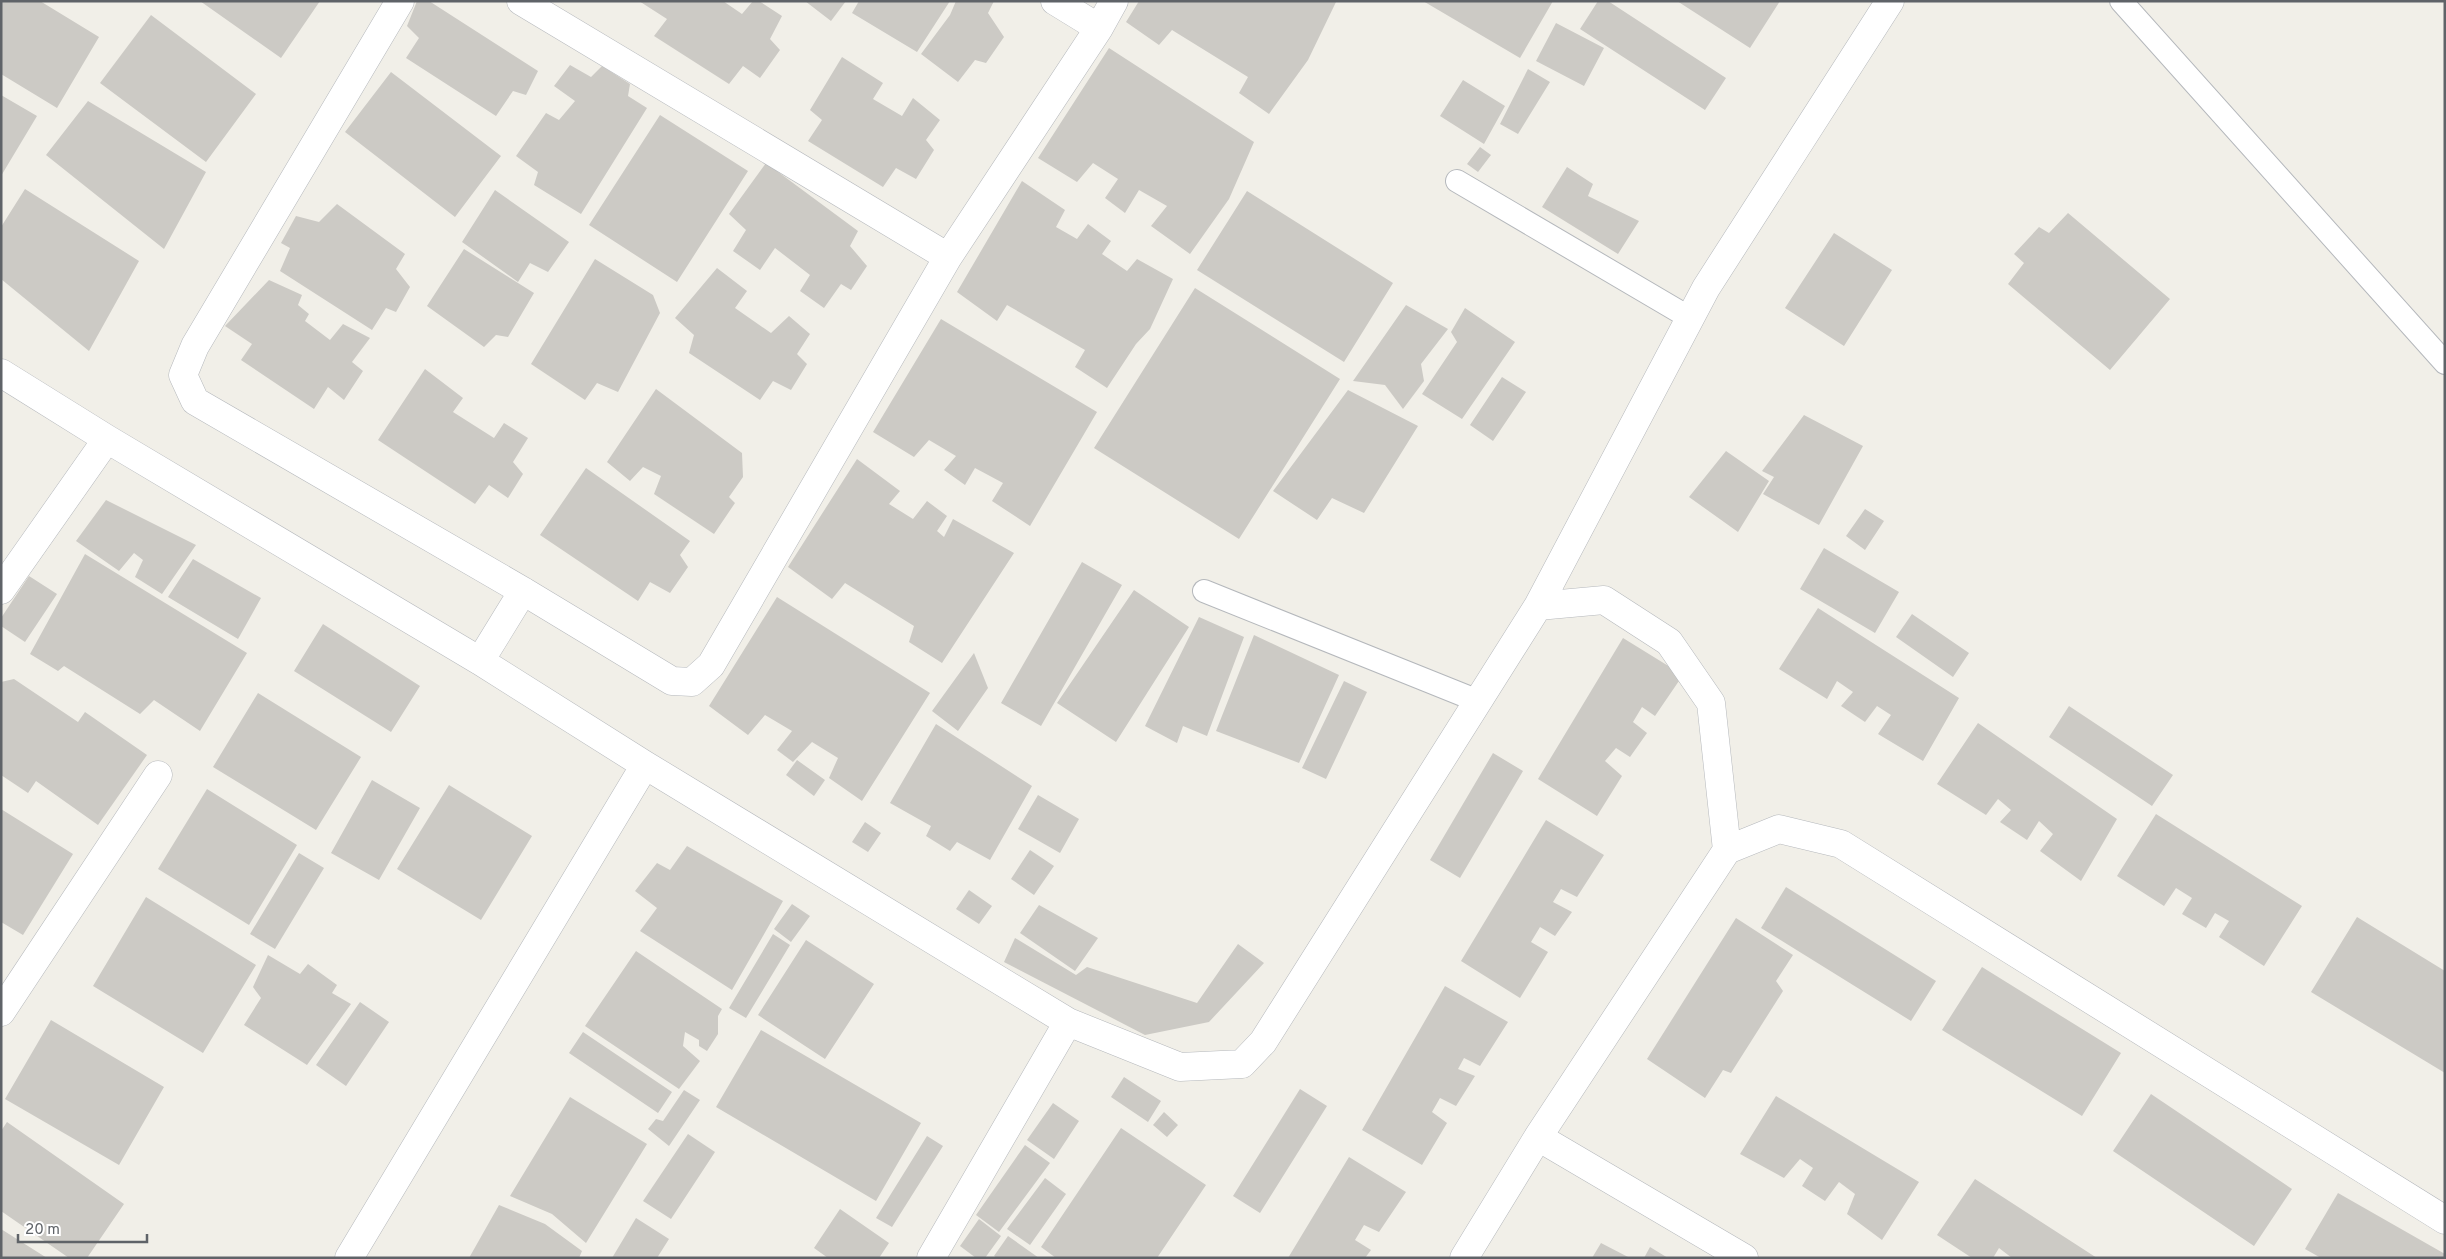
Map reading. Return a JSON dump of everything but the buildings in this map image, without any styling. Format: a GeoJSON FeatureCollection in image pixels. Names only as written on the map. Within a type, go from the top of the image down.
{"type":"FeatureCollection","features":[{"type":"Feature","properties":{"kind":"street"},"geometry":{"type":"LineString","coordinates":[[400,1],[195,346],[183,375],[195,401],[524,591],[672,681],[692,682],[711,665],[948,257],[1099,28],[1114,1]]}},
{"type":"Feature","properties":{"kind":"street"},"geometry":{"type":"LineString","coordinates":[[521,1],[948,257]]}},
{"type":"Feature","properties":{"kind":"street"},"geometry":{"type":"LineString","coordinates":[[1055,1],[1099,28]]}},
{"type":"Feature","properties":{"kind":"street"},"geometry":{"type":"LineString","coordinates":[[1,373],[107,439],[480,661],[645,765],[1068,1022],[1180,1067],[1242,1064],[1263,1042],[1538,606],[1706,288],[1890,1]]}},
{"type":"Feature","properties":{"kind":"street"},"geometry":{"type":"LineString","coordinates":[[1,590],[107,439]]}},
{"type":"Feature","properties":{"kind":"street"},"geometry":{"type":"LineString","coordinates":[[480,661],[524,591]]}},
{"type":"Feature","properties":{"kind":"street"},"geometry":{"type":"LineString","coordinates":[[1538,606],[1604,600],[1669,642],[1710,703],[1727,850]]}},
{"type":"Feature","properties":{"kind":"street"},"geometry":{"type":"LineString","coordinates":[[349,1258],[645,765]]}},
{"type":"Feature","properties":{"kind":"street"},"geometry":{"type":"LineString","coordinates":[[1,1012],[158,775]]}},
{"type":"Feature","properties":{"kind":"street"},"geometry":{"type":"LineString","coordinates":[[1464,1258],[1538,1137],[1727,850],[1779,829],[1841,844],[2445,1220]]}},
{"type":"Feature","properties":{"kind":"street"},"geometry":{"type":"LineString","coordinates":[[931,1258],[1068,1022]]}},
{"type":"Feature","properties":{"kind":"street"},"geometry":{"type":"LineString","coordinates":[[1538,1137],[1744,1258]]}},
{"type":"Feature","properties":{"kind":"lane"},"geometry":{"type":"LineString","coordinates":[[2121,1],[2445,364]]}},
{"type":"Feature","properties":{"kind":"lane"},"geometry":{"type":"LineString","coordinates":[[1457,180],[1690,318]]}},
{"type":"Feature","properties":{"kind":"lane"},"geometry":{"type":"LineString","coordinates":[[1204,591],[1478,701]]}}]}
